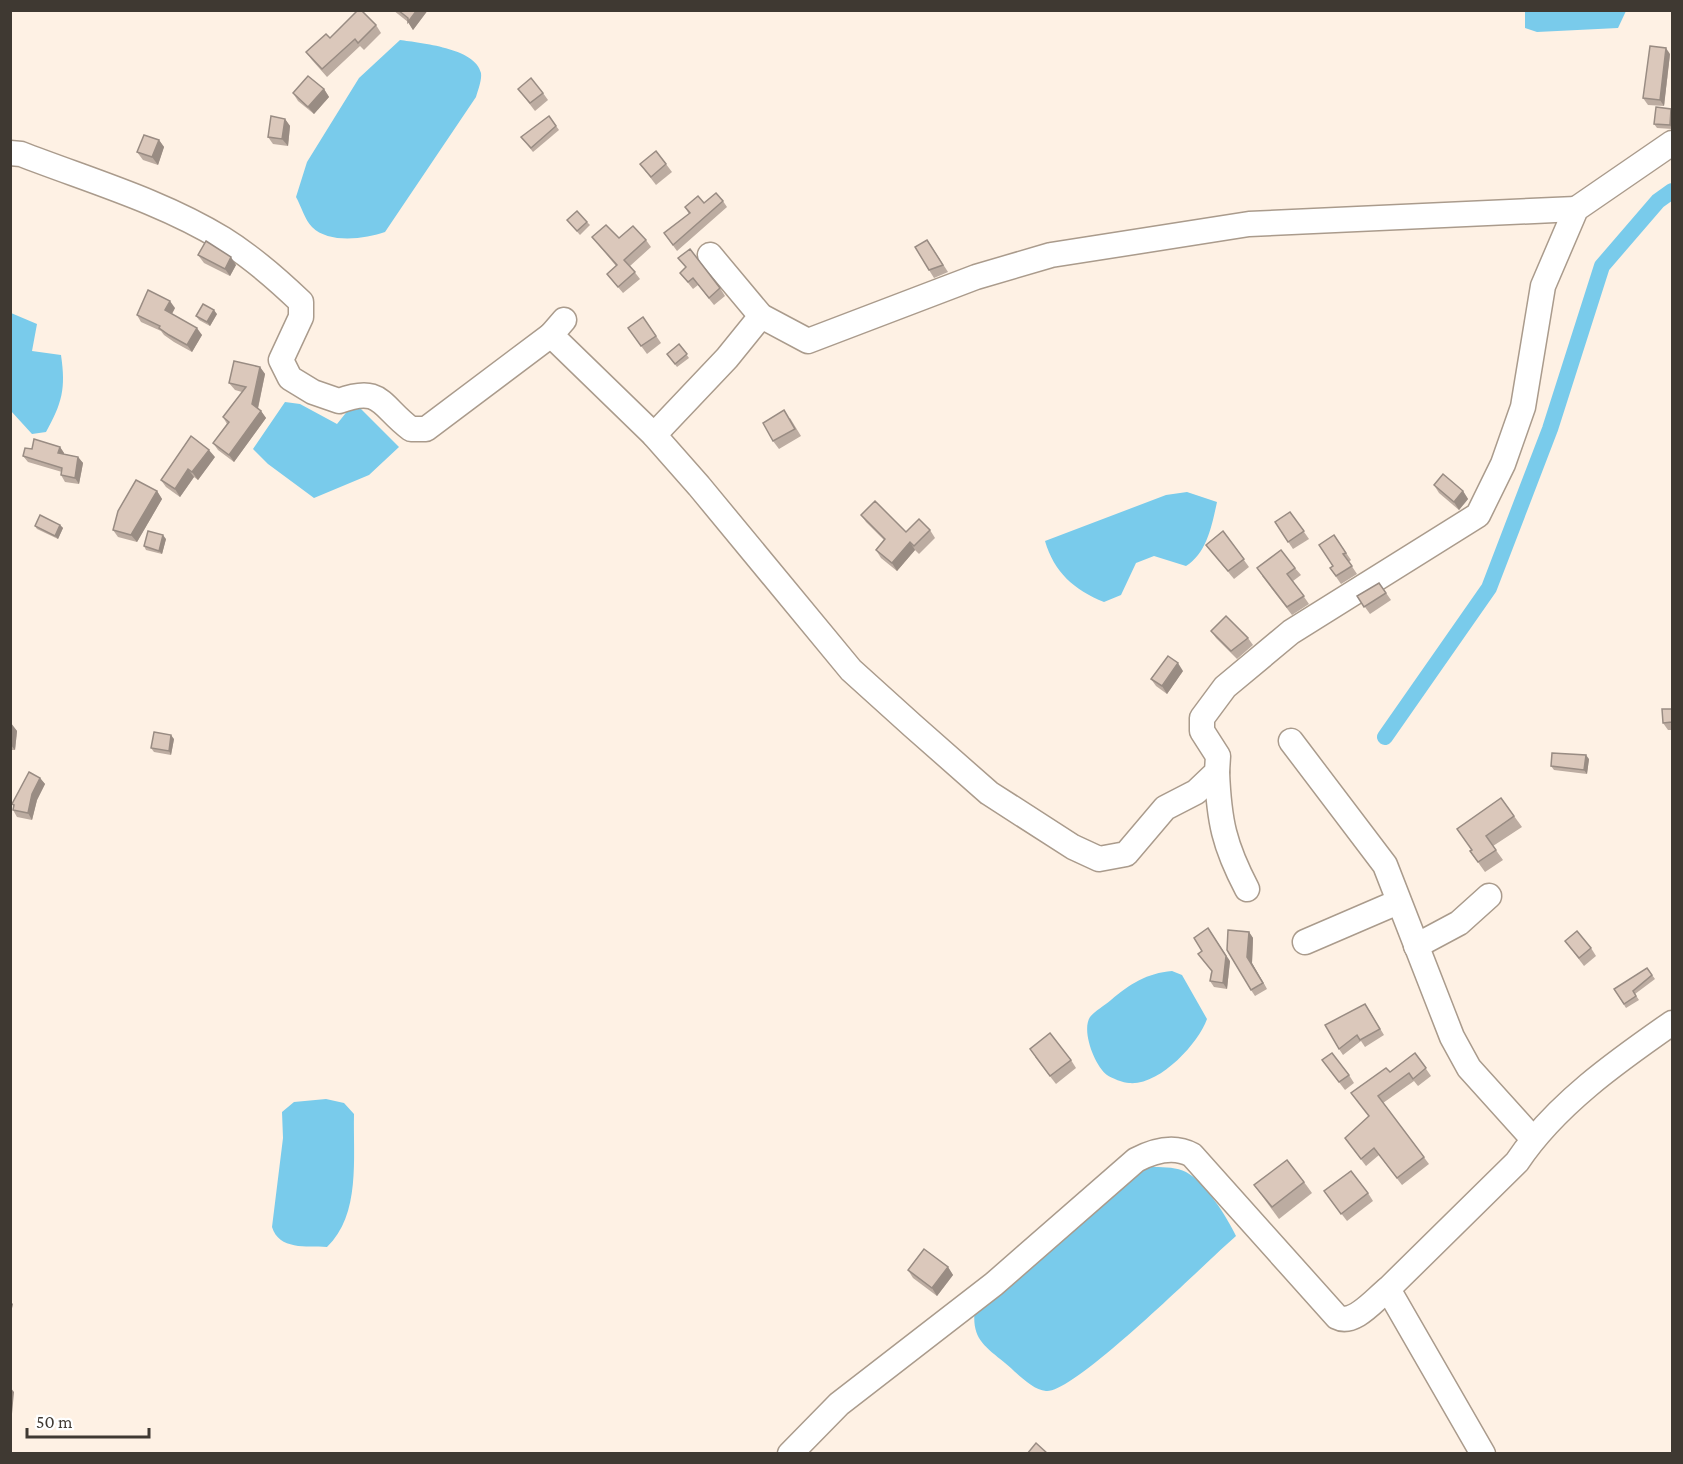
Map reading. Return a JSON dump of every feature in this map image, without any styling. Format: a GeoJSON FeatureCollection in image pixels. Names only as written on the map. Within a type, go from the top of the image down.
{"type":"FeatureCollection","features":[{"type":"Feature","properties":{"kind":"street"},"geometry":{"type":"LineString","coordinates":[[710,255],[760,316],[808,341],[976,277],[1051,255],[1249,225],[1576,209],[1672,143]]}},
{"type":"Feature","properties":{"kind":"street"},"geometry":{"type":"LineString","coordinates":[[10,153],[21,154],[140,199],[222,238],[262,266],[302,302],[301,317],[281,360],[290,378],[313,392],[339,401],[364,393],[373,396],[411,429],[426,429],[558,328],[699,486],[851,670],[989,793],[1073,847],[1099,859],[1126,854],[1165,808],[1196,792],[1217,772]]}},
{"type":"Feature","properties":{"kind":"street"},"geometry":{"type":"LineString","coordinates":[[1247,889],[1229,855],[1220,825],[1218,756],[1202,731],[1202,718],[1226,687],[1291,632],[1478,514],[1503,464],[1522,407],[1543,286],[1576,209]]}},
{"type":"Feature","properties":{"kind":"street"},"geometry":{"type":"LineString","coordinates":[[654,435],[726,358],[760,316]]}},
{"type":"Feature","properties":{"kind":"street"},"geometry":{"type":"LineString","coordinates":[[1291,741],[1384,865],[1452,1037],[1469,1068],[1533,1138]]}},
{"type":"Feature","properties":{"kind":"street"},"geometry":{"type":"LineString","coordinates":[[1416,946],[1459,923],[1489,896]]}},
{"type":"Feature","properties":{"kind":"street"},"geometry":{"type":"LineString","coordinates":[[1305,942],[1398,902]]}},
{"type":"Feature","properties":{"kind":"street"},"geometry":{"type":"LineString","coordinates":[[790,1454],[840,1404],[994,1284],[1136,1160],[1161,1150],[1185,1151],[1192,1155],[1337,1317],[1343,1320],[1352,1318],[1388,1288],[1510,1170],[1533,1138],[1560,1111],[1636,1048],[1672,1023]]}},
{"type":"Feature","properties":{"kind":"street"},"geometry":{"type":"LineString","coordinates":[[1388,1288],[1483,1454]]}},
{"type":"Feature","properties":{"kind":"water"},"geometry":{"type":"Polygon","coordinates":[[[1525,10],[1626,11],[1618,28],[1537,32],[1525,28],[1525,10]]]}},
{"type":"Feature","properties":{"kind":"water"},"geometry":{"type":"Polygon","coordinates":[[[400,40],[446,48],[469,58],[477,65],[481,73],[476,97],[385,232],[358,238],[328,236],[312,227],[296,197],[307,162],[359,78],[400,40]]]}},
{"type":"Feature","properties":{"kind":"water"},"geometry":{"type":"Polygon","coordinates":[[[11,313],[37,324],[32,351],[61,355],[63,387],[56,413],[46,432],[32,434],[11,411],[11,313]]]}},
{"type":"Feature","properties":{"kind":"water"},"geometry":{"type":"Polygon","coordinates":[[[285,402],[300,404],[337,424],[349,409],[360,408],[399,447],[369,475],[314,498],[268,464],[253,449],[285,402]]]}},
{"type":"Feature","properties":{"kind":"water"},"geometry":{"type":"Polygon","coordinates":[[[1187,492],[1217,502],[1208,538],[1199,554],[1186,566],[1154,556],[1136,563],[1121,595],[1104,602],[1083,592],[1060,571],[1049,552],[1045,541],[1166,495],[1187,492]]]}},
{"type":"Feature","properties":{"kind":"water"},"geometry":{"type":"Polygon","coordinates":[[[1172,971],[1182,975],[1207,1019],[1202,1029],[1176,1062],[1153,1078],[1129,1083],[1109,1076],[1098,1064],[1088,1039],[1090,1017],[1139,980],[1172,971]]]}},
{"type":"Feature","properties":{"kind":"water"},"geometry":{"type":"Polygon","coordinates":[[[326,1099],[344,1103],[354,1114],[354,1167],[350,1202],[338,1234],[327,1247],[294,1245],[281,1240],[272,1227],[283,1138],[282,1112],[294,1102],[326,1099]]]}},
{"type":"Feature","properties":{"kind":"water"},"geometry":{"type":"Polygon","coordinates":[[[1144,1167],[1176,1169],[1193,1177],[1215,1201],[1236,1236],[1111,1350],[1061,1386],[1046,1391],[1041,1390],[1024,1380],[980,1340],[975,1326],[975,1307],[1144,1167]]]}},
{"type":"Feature","properties":{"kind":"building"},"geometry":{"type":"Polygon","coordinates":[[[358,10],[361,10],[376,25],[358,43],[355,39],[322,69],[306,52],[326,34],[330,38],[358,10]]]}},
{"type":"Feature","properties":{"kind":"building"},"geometry":{"type":"Polygon","coordinates":[[[398,10],[417,10],[408,22],[408,18],[398,10]]]}},
{"type":"Feature","properties":{"kind":"building"},"geometry":{"type":"Polygon","coordinates":[[[1650,46],[1666,48],[1660,100],[1643,98],[1650,46]]]}},
{"type":"Feature","properties":{"kind":"building"},"geometry":{"type":"Polygon","coordinates":[[[308,76],[324,89],[308,107],[293,93],[308,76]]]}},
{"type":"Feature","properties":{"kind":"building"},"geometry":{"type":"Polygon","coordinates":[[[531,78],[543,93],[530,103],[518,89],[531,78]]]}},
{"type":"Feature","properties":{"kind":"building"},"geometry":{"type":"Polygon","coordinates":[[[1656,107],[1671,109],[1670,125],[1654,124],[1656,107]]]}},
{"type":"Feature","properties":{"kind":"building"},"geometry":{"type":"Polygon","coordinates":[[[271,116],[285,119],[282,139],[268,137],[271,116]]]}},
{"type":"Feature","properties":{"kind":"building"},"geometry":{"type":"Polygon","coordinates":[[[549,116],[556,126],[531,148],[521,137],[549,116]]]}},
{"type":"Feature","properties":{"kind":"building"},"geometry":{"type":"Polygon","coordinates":[[[144,135],[159,140],[152,157],[137,152],[144,135]]]}},
{"type":"Feature","properties":{"kind":"building"},"geometry":{"type":"Polygon","coordinates":[[[656,151],[666,164],[651,177],[640,164],[656,151]]]}},
{"type":"Feature","properties":{"kind":"building"},"geometry":{"type":"Polygon","coordinates":[[[716,193],[723,201],[673,245],[664,233],[690,213],[685,207],[698,196],[704,203],[716,193]]]}},
{"type":"Feature","properties":{"kind":"building"},"geometry":{"type":"Polygon","coordinates":[[[577,211],[587,222],[577,231],[567,220],[577,211]]]}},
{"type":"Feature","properties":{"kind":"building"},"geometry":{"type":"Polygon","coordinates":[[[606,225],[619,238],[633,226],[646,240],[624,260],[635,272],[618,287],[607,274],[617,265],[592,237],[606,225]]]}},
{"type":"Feature","properties":{"kind":"building"},"geometry":{"type":"Polygon","coordinates":[[[927,240],[943,265],[929,270],[915,247],[927,240]]]}},
{"type":"Feature","properties":{"kind":"building"},"geometry":{"type":"Polygon","coordinates":[[[206,241],[231,257],[225,269],[198,255],[206,241]]]}},
{"type":"Feature","properties":{"kind":"building"},"geometry":{"type":"Polygon","coordinates":[[[690,249],[720,288],[709,298],[693,278],[688,282],[680,273],[686,267],[678,258],[690,249]]]}},
{"type":"Feature","properties":{"kind":"building"},"geometry":{"type":"Polygon","coordinates":[[[148,290],[170,301],[165,310],[197,328],[187,345],[159,328],[160,326],[137,315],[148,290]]]}},
{"type":"Feature","properties":{"kind":"building"},"geometry":{"type":"Polygon","coordinates":[[[203,304],[214,310],[207,322],[196,316],[203,304]]]}},
{"type":"Feature","properties":{"kind":"building"},"geometry":{"type":"Polygon","coordinates":[[[643,317],[656,336],[641,346],[628,328],[643,317]]]}},
{"type":"Feature","properties":{"kind":"building"},"geometry":{"type":"Polygon","coordinates":[[[679,344],[687,354],[675,364],[667,354],[679,344]]]}},
{"type":"Feature","properties":{"kind":"building"},"geometry":{"type":"Polygon","coordinates":[[[234,361],[260,367],[252,404],[261,411],[229,455],[213,443],[229,422],[223,417],[246,387],[229,383],[234,361]]]}},
{"type":"Feature","properties":{"kind":"building"},"geometry":{"type":"Polygon","coordinates":[[[784,410],[795,429],[773,441],[763,423],[784,410]]]}},
{"type":"Feature","properties":{"kind":"building"},"geometry":{"type":"Polygon","coordinates":[[[191,436],[209,450],[192,472],[188,469],[175,489],[161,480],[191,436]]]}},
{"type":"Feature","properties":{"kind":"building"},"geometry":{"type":"Polygon","coordinates":[[[34,439],[60,447],[58,453],[78,457],[75,478],[61,475],[62,468],[23,456],[25,448],[32,449],[34,439]]]}},
{"type":"Feature","properties":{"kind":"building"},"geometry":{"type":"Polygon","coordinates":[[[1443,474],[1463,491],[1454,502],[1434,485],[1443,474]]]}},
{"type":"Feature","properties":{"kind":"building"},"geometry":{"type":"Polygon","coordinates":[[[136,480],[157,491],[131,535],[113,530],[118,511],[136,480]]]}},
{"type":"Feature","properties":{"kind":"building"},"geometry":{"type":"Polygon","coordinates":[[[875,501],[906,532],[919,519],[930,530],[914,546],[910,542],[892,563],[876,550],[885,539],[861,515],[875,501]]]}},
{"type":"Feature","properties":{"kind":"building"},"geometry":{"type":"Polygon","coordinates":[[[1290,512],[1304,531],[1288,542],[1275,522],[1290,512]]]}},
{"type":"Feature","properties":{"kind":"building"},"geometry":{"type":"Polygon","coordinates":[[[40,515],[60,525],[55,536],[35,526],[40,515]]]}},
{"type":"Feature","properties":{"kind":"building"},"geometry":{"type":"Polygon","coordinates":[[[148,531],[163,535],[159,551],[144,546],[148,531]]]}},
{"type":"Feature","properties":{"kind":"building"},"geometry":{"type":"Polygon","coordinates":[[[1223,531],[1244,559],[1228,571],[1206,545],[1223,531]]]}},
{"type":"Feature","properties":{"kind":"building"},"geometry":{"type":"Polygon","coordinates":[[[1334,535],[1352,566],[1336,576],[1330,568],[1333,566],[1319,545],[1334,535]]]}},
{"type":"Feature","properties":{"kind":"building"},"geometry":{"type":"Polygon","coordinates":[[[1281,550],[1295,568],[1287,574],[1304,596],[1287,607],[1257,568],[1281,550]]]}},
{"type":"Feature","properties":{"kind":"building"},"geometry":{"type":"Polygon","coordinates":[[[1379,583],[1386,593],[1364,607],[1357,596],[1379,583]]]}},
{"type":"Feature","properties":{"kind":"building"},"geometry":{"type":"Polygon","coordinates":[[[1226,616],[1248,638],[1231,651],[1211,631],[1226,616]]]}},
{"type":"Feature","properties":{"kind":"building"},"geometry":{"type":"Polygon","coordinates":[[[1168,656],[1178,663],[1162,686],[1151,679],[1168,656]]]}},
{"type":"Feature","properties":{"kind":"building"},"geometry":{"type":"Polygon","coordinates":[[[1662,709],[1672,709],[1672,722],[1663,723],[1662,709]]]}},
{"type":"Feature","properties":{"kind":"building"},"geometry":{"type":"Polygon","coordinates":[[[154,732],[171,735],[169,751],[151,748],[154,732]]]}},
{"type":"Feature","properties":{"kind":"building"},"geometry":{"type":"Polygon","coordinates":[[[1552,753],[1586,755],[1584,770],[1551,766],[1552,753]]]}},
{"type":"Feature","properties":{"kind":"building"},"geometry":{"type":"Polygon","coordinates":[[[29,772],[40,778],[32,794],[28,813],[13,810],[14,805],[12,804],[29,772]]]}},
{"type":"Feature","properties":{"kind":"building"},"geometry":{"type":"Polygon","coordinates":[[[1501,798],[1514,816],[1486,836],[1496,850],[1478,862],[1457,829],[1501,798]]]}},
{"type":"Feature","properties":{"kind":"building"},"geometry":{"type":"Polygon","coordinates":[[[1208,928],[1226,956],[1223,983],[1210,981],[1212,971],[1198,954],[1202,951],[1194,938],[1208,928]]]}},
{"type":"Feature","properties":{"kind":"building"},"geometry":{"type":"Polygon","coordinates":[[[1228,930],[1249,932],[1247,957],[1263,983],[1251,990],[1227,950],[1228,930]]]}},
{"type":"Feature","properties":{"kind":"building"},"geometry":{"type":"Polygon","coordinates":[[[1577,931],[1591,948],[1579,958],[1565,941],[1577,931]]]}},
{"type":"Feature","properties":{"kind":"building"},"geometry":{"type":"Polygon","coordinates":[[[1647,968],[1652,975],[1633,991],[1636,996],[1624,1004],[1614,989],[1647,968]]]}},
{"type":"Feature","properties":{"kind":"building"},"geometry":{"type":"Polygon","coordinates":[[[1365,1004],[1380,1029],[1360,1040],[1357,1035],[1339,1049],[1325,1025],[1365,1004]]]}},
{"type":"Feature","properties":{"kind":"building"},"geometry":{"type":"Polygon","coordinates":[[[1050,1033],[1071,1060],[1050,1076],[1030,1049],[1050,1033]]]}},
{"type":"Feature","properties":{"kind":"building"},"geometry":{"type":"Polygon","coordinates":[[[1332,1053],[1349,1075],[1339,1082],[1322,1060],[1332,1053]]]}},
{"type":"Feature","properties":{"kind":"building"},"geometry":{"type":"Polygon","coordinates":[[[1415,1053],[1426,1068],[1413,1079],[1409,1073],[1378,1096],[1424,1157],[1397,1178],[1374,1148],[1361,1159],[1345,1138],[1369,1116],[1351,1093],[1386,1068],[1390,1072],[1415,1053]]]}},
{"type":"Feature","properties":{"kind":"building"},"geometry":{"type":"Polygon","coordinates":[[[1287,1160],[1304,1182],[1272,1207],[1254,1185],[1287,1160]]]}},
{"type":"Feature","properties":{"kind":"building"},"geometry":{"type":"Polygon","coordinates":[[[1351,1171],[1368,1193],[1341,1214],[1324,1191],[1351,1171]]]}},
{"type":"Feature","properties":{"kind":"building"},"geometry":{"type":"Polygon","coordinates":[[[924,1249],[948,1267],[932,1288],[908,1270],[924,1249]]]}},
{"type":"Feature","properties":{"kind":"building"},"geometry":{"type":"Polygon","coordinates":[[[1036,1443],[1048,1454],[1027,1454],[1036,1443]]]}},
{"type":"Feature","properties":{"kind":"waterway"},"geometry":{"type":"LineString","coordinates":[[1385,737],[1489,588],[1550,429],[1602,266],[1658,201],[1672,191]]}}]}
